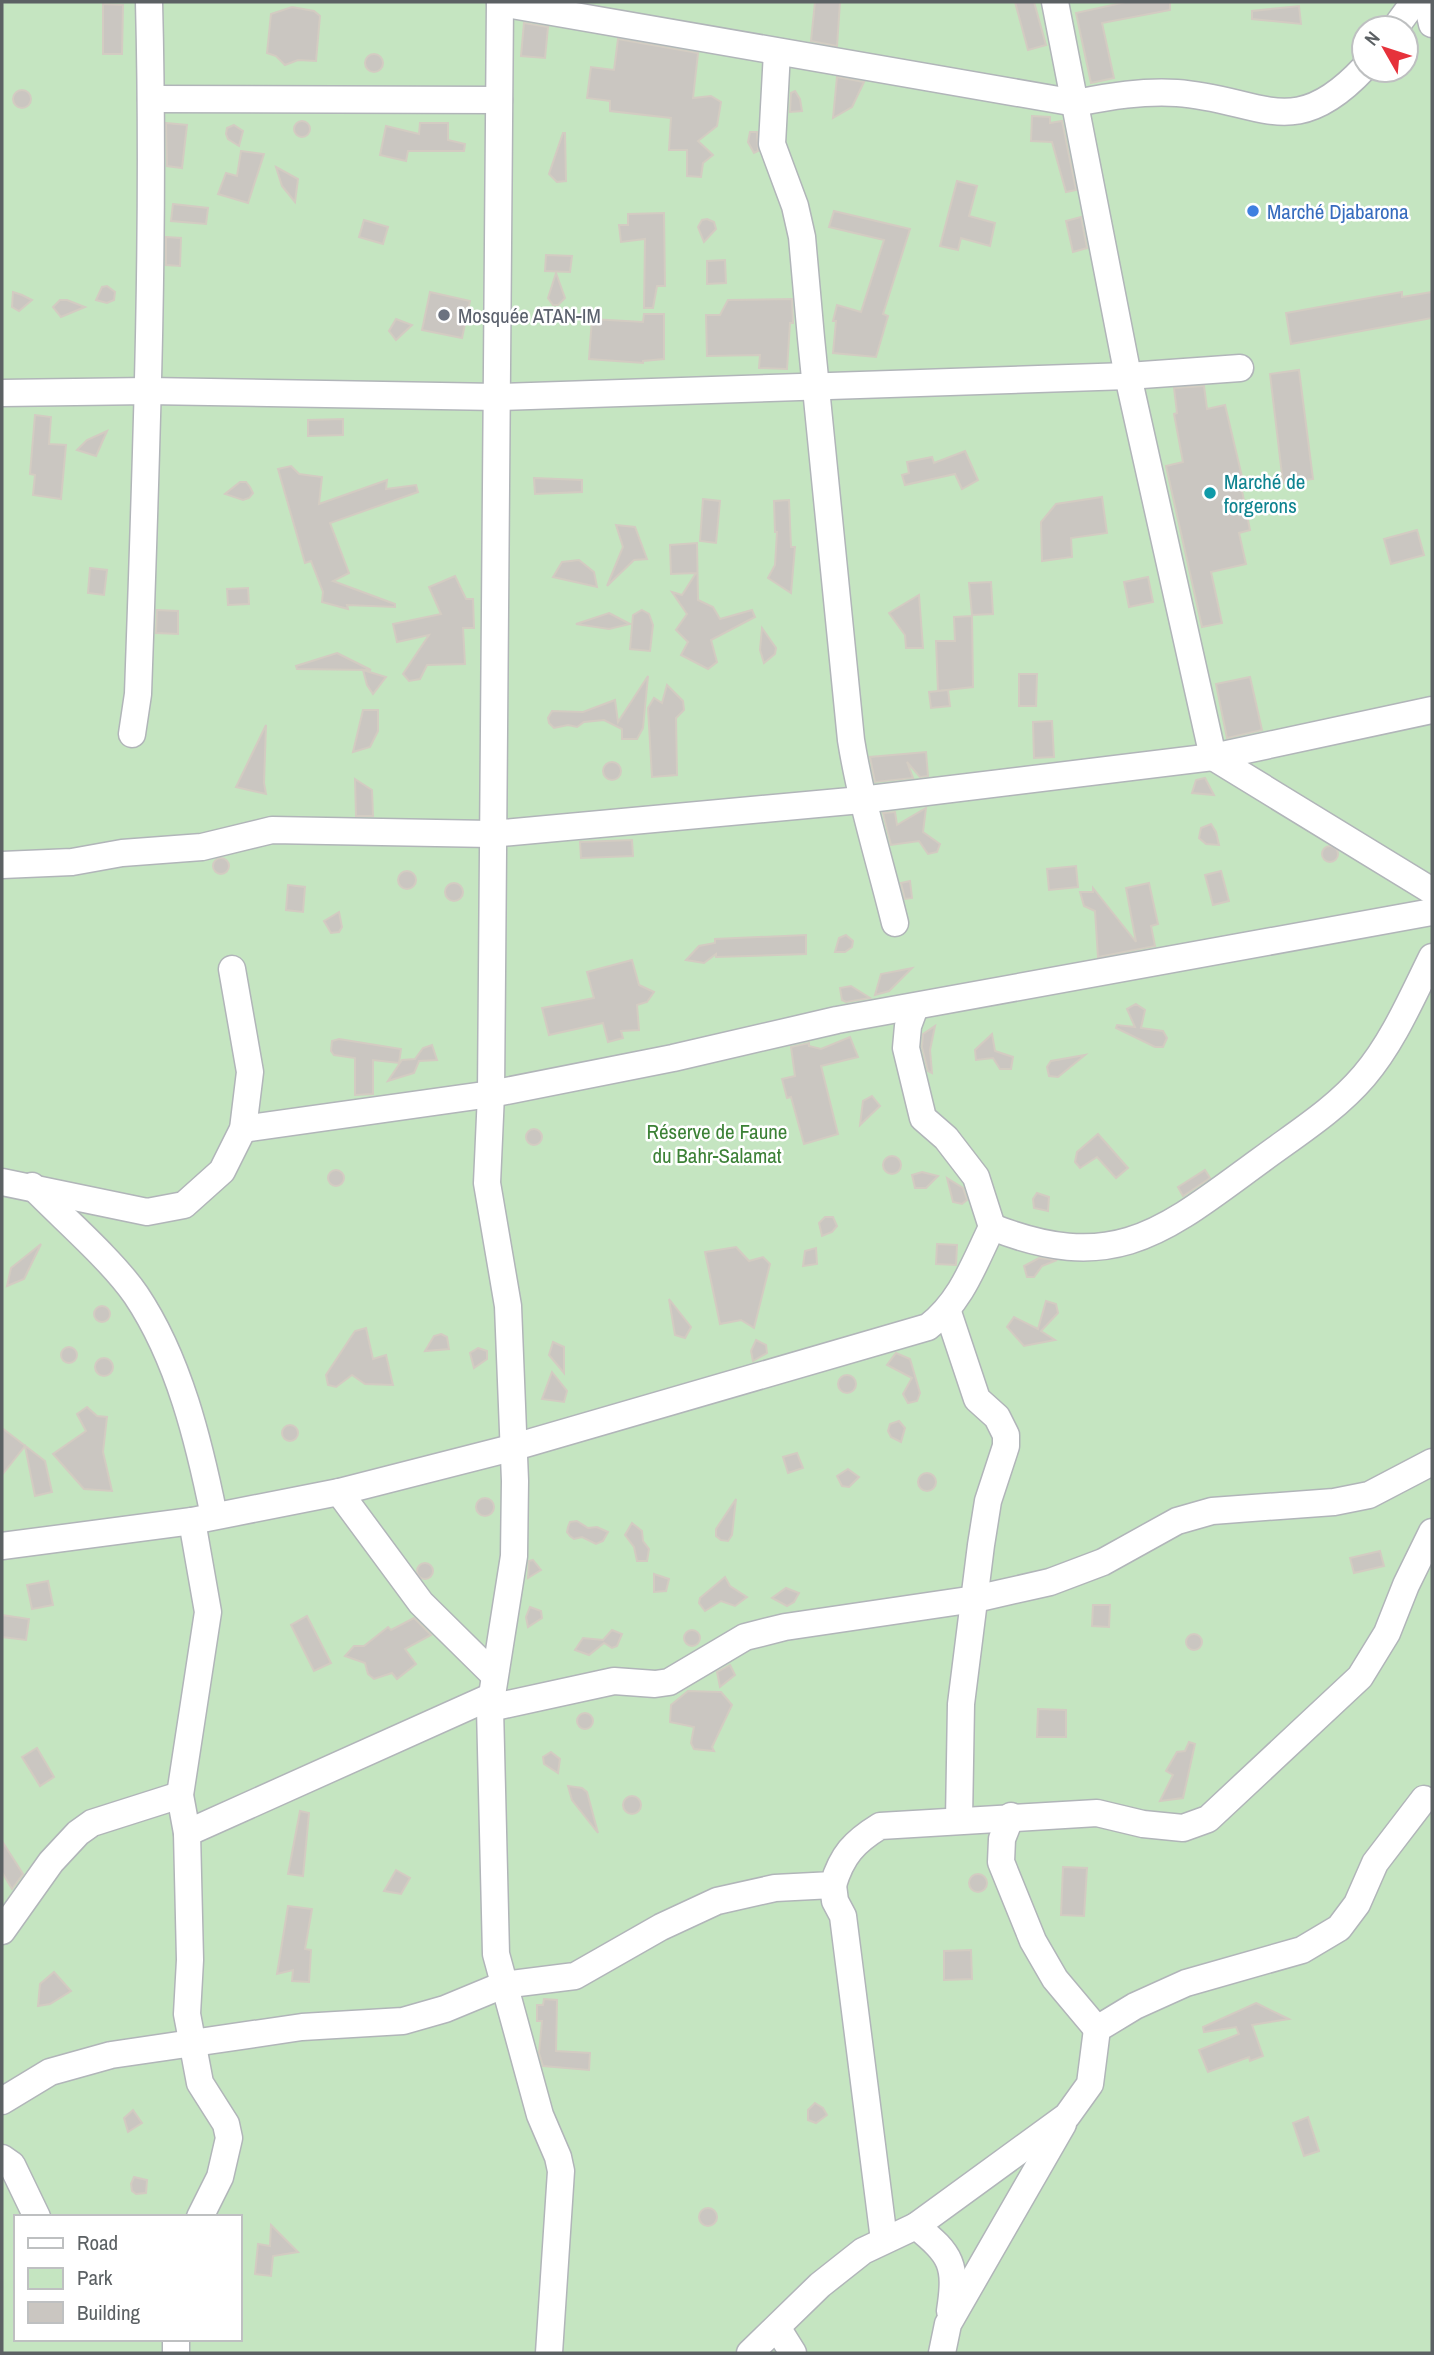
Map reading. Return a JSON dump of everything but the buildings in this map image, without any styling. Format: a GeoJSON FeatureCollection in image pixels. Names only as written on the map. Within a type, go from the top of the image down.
{"type":"FeatureCollection","features":[{"type":"Feature","properties":{"kind":"street"},"geometry":{"type":"LineString","coordinates":[[132,734],[138,694],[148,391],[151,99],[149,2]]}},
{"type":"Feature","properties":{"kind":"street"},"geometry":{"type":"LineString","coordinates":[[549,2353],[561,2171],[558,2157],[540,2115],[503,1985],[496,1954],[493,1881],[491,1693],[514,1556],[515,1482],[511,1448],[508,1306],[487,1183],[491,1094],[491,834],[498,397],[500,2],[1076,103],[1126,92],[1180,93],[1279,114],[1311,108],[1341,92],[1350,83]]}},
{"type":"Feature","properties":{"kind":"street"},"geometry":{"type":"LineString","coordinates":[[1055,2],[1128,376],[1213,757],[1432,891]]}},
{"type":"Feature","properties":{"kind":"street"},"geometry":{"type":"LineString","coordinates":[[1427,2],[1432,24]]}},
{"type":"Feature","properties":{"kind":"street"},"geometry":{"type":"LineString","coordinates":[[777,52],[772,144],[795,205],[802,237],[851,740],[861,800],[874,836],[895,923]]}},
{"type":"Feature","properties":{"kind":"street"},"geometry":{"type":"LineString","coordinates":[[151,99],[499,100]]}},
{"type":"Feature","properties":{"kind":"street"},"geometry":{"type":"LineString","coordinates":[[2,393],[148,391],[498,397],[1128,376],[1241,368]]}},
{"type":"Feature","properties":{"kind":"street"},"geometry":{"type":"LineString","coordinates":[[2,865],[72,862],[122,853],[202,847],[272,830],[491,834],[861,800],[1213,757],[1432,710]]}},
{"type":"Feature","properties":{"kind":"street"},"geometry":{"type":"LineString","coordinates":[[243,1129],[491,1094],[673,1058],[837,1020],[1432,912]]}},
{"type":"Feature","properties":{"kind":"street"},"geometry":{"type":"LineString","coordinates":[[992,1227],[1012,1235],[1070,1247],[1122,1244],[1143,1238],[1187,1216],[1326,1113],[1364,1076],[1394,1031],[1432,957]]}},
{"type":"Feature","properties":{"kind":"street"},"geometry":{"type":"LineString","coordinates":[[2,1182],[33,1186],[147,1212],[184,1205],[222,1171],[243,1129],[250,1072],[232,969]]}},
{"type":"Feature","properties":{"kind":"street"},"geometry":{"type":"LineString","coordinates":[[2,1546],[203,1519],[339,1492],[511,1448],[928,1327],[948,1312],[992,1227],[975,1177],[946,1138],[923,1118],[906,1048],[908,1026],[915,1007]]}},
{"type":"Feature","properties":{"kind":"street"},"geometry":{"type":"LineString","coordinates":[[33,1186],[135,1294],[173,1373],[200,1448],[208,1630],[180,1795],[187,1833],[190,1960],[187,2014],[200,2083],[226,2124],[229,2138],[219,2177],[201,2215]]}},
{"type":"Feature","properties":{"kind":"street"},"geometry":{"type":"LineString","coordinates":[[948,1312],[977,1399],[997,1417],[1006,1435],[1006,1446],[988,1501],[961,1704],[959,1820]]}},
{"type":"Feature","properties":{"kind":"street"},"geometry":{"type":"LineString","coordinates":[[187,1833],[491,1693],[614,1681],[655,1684],[669,1682],[745,1637],[785,1627],[975,1599],[1050,1582],[1103,1562],[1177,1521],[1212,1511],[1334,1502],[1369,1495],[1432,1462]]}},
{"type":"Feature","properties":{"kind":"street"},"geometry":{"type":"LineString","coordinates":[[339,1492],[491,1693]]}},
{"type":"Feature","properties":{"kind":"street"},"geometry":{"type":"LineString","coordinates":[[884,2240],[844,1916],[835,1900],[833,1885],[839,1863],[854,1842],[880,1826],[1012,1816],[1097,1813],[1143,1824],[1183,1828],[1208,1819],[1360,1677],[1387,1633],[1406,1585],[1432,1532]]}},
{"type":"Feature","properties":{"kind":"street"},"geometry":{"type":"LineString","coordinates":[[2,1931],[51,1862],[78,1833],[92,1823],[180,1795]]}},
{"type":"Feature","properties":{"kind":"street"},"geometry":{"type":"LineString","coordinates":[[1097,2029],[1135,2006],[1186,1983],[1302,1950],[1339,1928],[1357,1904],[1375,1863],[1424,1799]]}},
{"type":"Feature","properties":{"kind":"street"},"geometry":{"type":"LineString","coordinates":[[948,2324],[1067,2116],[1090,2084],[1097,2029],[1055,1979],[1033,1941],[1001,1862],[1002,1839],[1012,1816]]}},
{"type":"Feature","properties":{"kind":"street"},"geometry":{"type":"LineString","coordinates":[[2,2101],[50,2072],[111,2055],[302,2027],[403,2021],[445,2009],[503,1985],[575,1976],[661,1927],[717,1901],[775,1888],[833,1885]]}},
{"type":"Feature","properties":{"kind":"street"},"geometry":{"type":"LineString","coordinates":[[750,2353],[778,2329],[820,2285],[863,2251],[916,2226],[1067,2116]]}},
{"type":"Feature","properties":{"kind":"street"},"geometry":{"type":"LineString","coordinates":[[2,2158],[12,2165],[36,2215]]}},
{"type":"Feature","properties":{"kind":"street"},"geometry":{"type":"LineString","coordinates":[[916,2226],[950,2259],[954,2279],[942,2353]]}},
{"type":"Feature","properties":{"kind":"street"},"geometry":{"type":"LineString","coordinates":[[778,2329],[793,2353]]}},
{"type":"Feature","properties":{"kind":"green space","name":"Réserve de Faune du Bahr-Salamat"},"geometry":{"type":"Polygon","coordinates":[[[2,2],[1432,2],[1432,2353],[2,2353],[2,2]]]}},
{"type":"Feature","properties":{"kind":"place","name":"Marché Djabarona"},"geometry":{"type":"Point","coordinates":[1253,211]}},
{"type":"Feature","properties":{"kind":"place","name":"Mosquée ATAN-IM"},"geometry":{"type":"Point","coordinates":[444,315]}},
{"type":"Feature","properties":{"kind":"place","name":"Marché de forgerons"},"geometry":{"type":"Point","coordinates":[1210,493]}}]}
